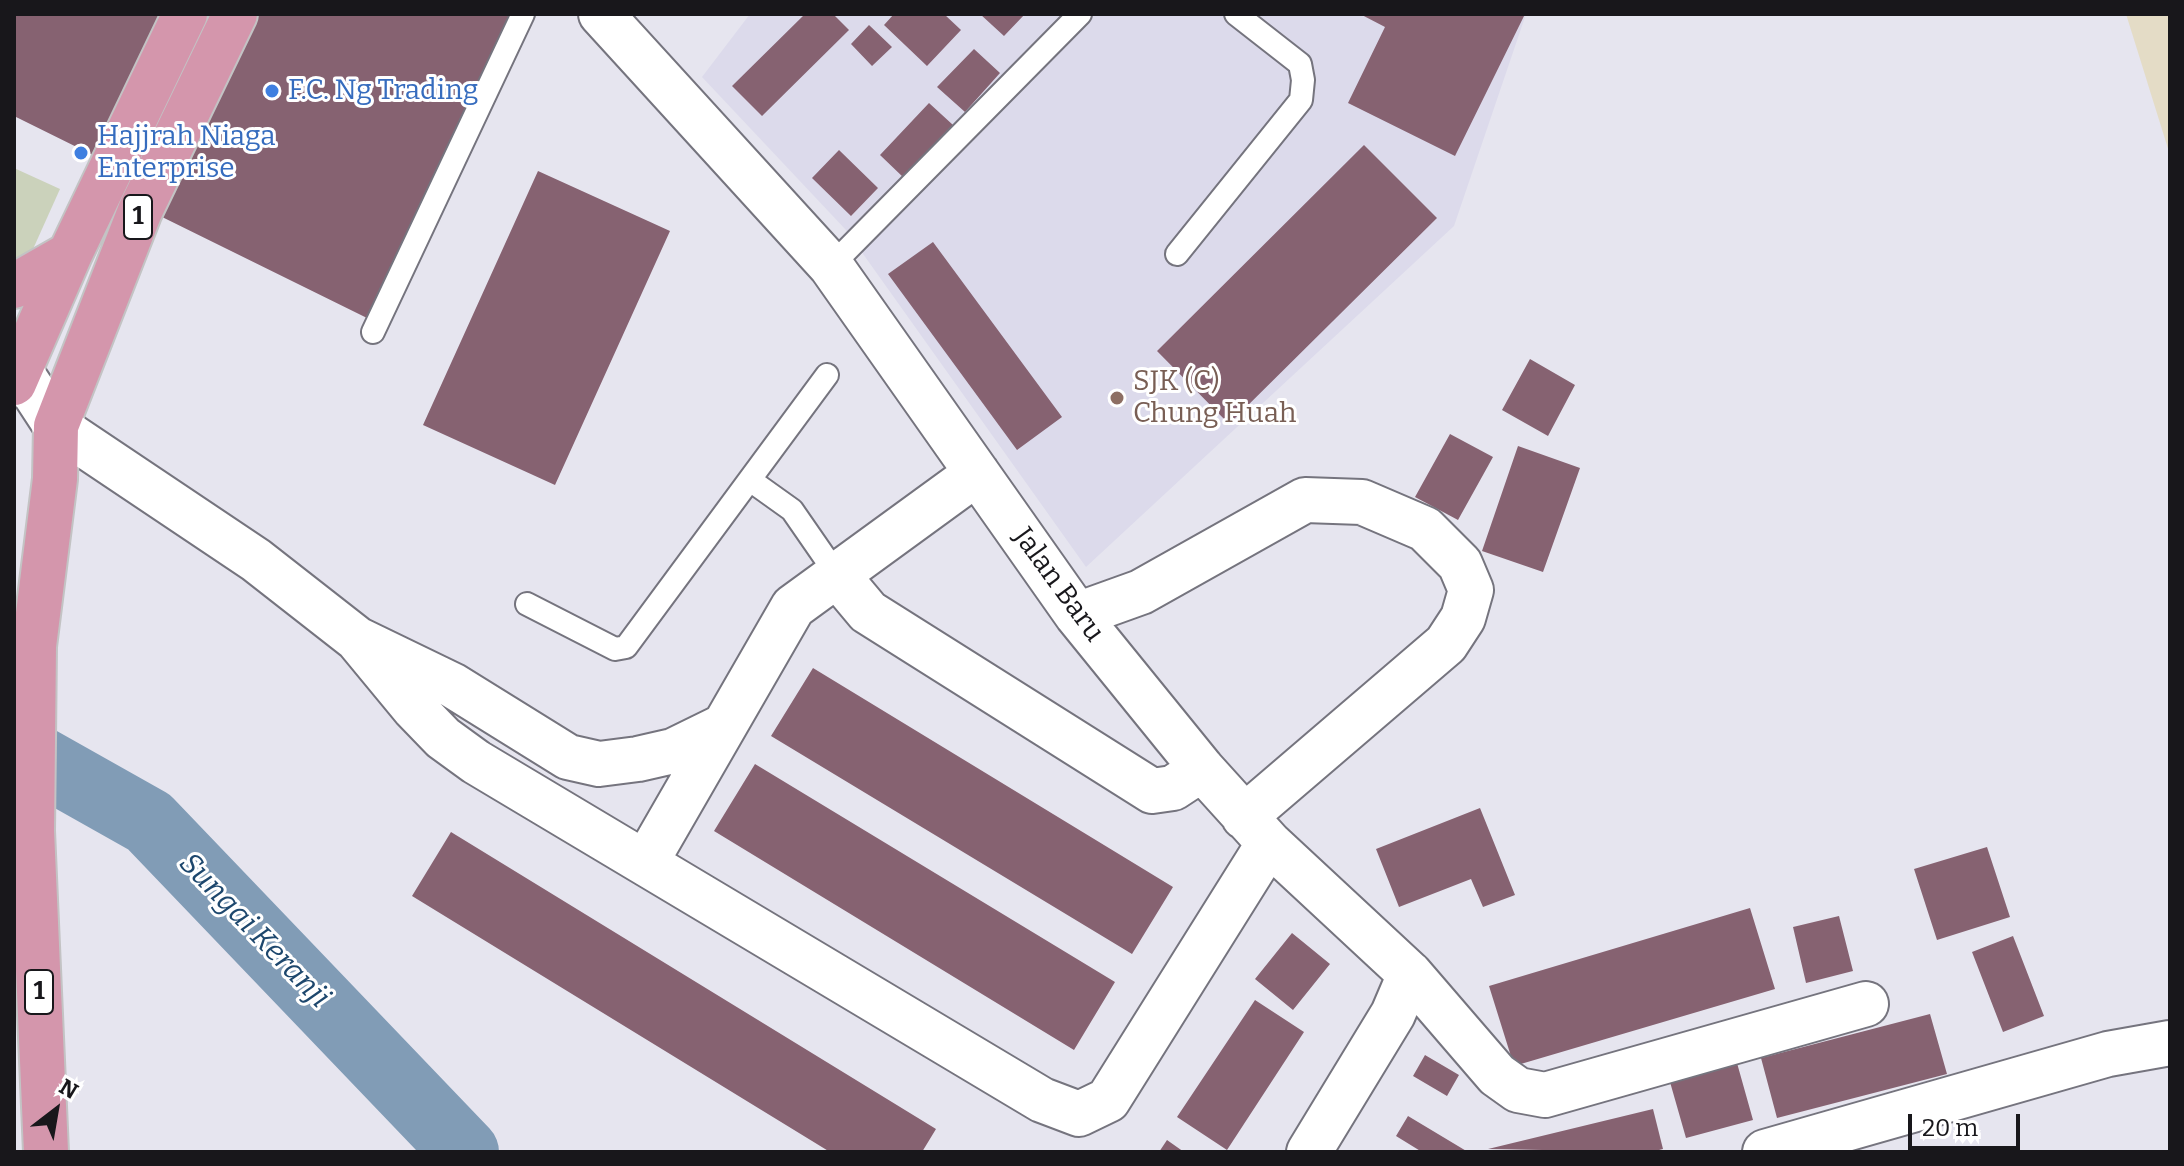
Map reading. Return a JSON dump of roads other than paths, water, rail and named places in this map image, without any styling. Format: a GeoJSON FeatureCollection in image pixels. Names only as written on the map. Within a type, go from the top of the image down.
{"type":"FeatureCollection","features":[{"type":"Feature","properties":{"kind":"highway","name":"1"},"geometry":{"type":"LineString","coordinates":[[15,383],[70,254],[185,14]]}},
{"type":"Feature","properties":{"kind":"highway","name":"1"},"geometry":{"type":"LineString","coordinates":[[46,1152],[32,831],[34,646],[55,479],[56,426],[140,211],[235,14]]}},
{"type":"Feature","properties":{"kind":"highway"},"geometry":{"type":"LineString","coordinates":[[14,286],[70,254]]}},
{"type":"Feature","properties":{"kind":"street","name":"Jalan Baru"},"geometry":{"type":"LineString","coordinates":[[601,14],[831,266],[1077,615],[1202,769],[1257,830],[1410,974],[1497,1075],[1518,1090],[1545,1095],[1866,1004]]}},
{"type":"Feature","properties":{"kind":"street"},"geometry":{"type":"LineString","coordinates":[[15,383],[56,426],[256,560],[357,639],[443,738],[476,762],[1042,1100],[1079,1114],[1108,1100],[1257,830],[1446,644],[1463,618],[1471,590],[1460,564],[1425,529],[1362,502],[1305,500],[1141,592],[1077,615]]}},
{"type":"Feature","properties":{"kind":"street"},"geometry":{"type":"LineString","coordinates":[[646,862],[793,607],[977,473]]}},
{"type":"Feature","properties":{"kind":"street"},"geometry":{"type":"LineString","coordinates":[[837,575],[868,612],[1152,791],[1173,788],[1202,769]]}},
{"type":"Feature","properties":{"kind":"street"},"geometry":{"type":"LineString","coordinates":[[357,639],[452,685],[568,757],[599,764],[638,759],[673,751],[724,726]]}},
{"type":"Feature","properties":{"kind":"street"},"geometry":{"type":"LineString","coordinates":[[1309,1152],[1393,1014],[1410,974]]}},
{"type":"Feature","properties":{"kind":"street"},"geometry":{"type":"LineString","coordinates":[[1765,1152],[2108,1054],[2170,1043]]}},
{"type":"Feature","properties":{"kind":"lane"},"geometry":{"type":"LineString","coordinates":[[373,332],[523,14]]}},
{"type":"Feature","properties":{"kind":"lane"},"geometry":{"type":"LineString","coordinates":[[831,266],[1080,14]]}},
{"type":"Feature","properties":{"kind":"lane"},"geometry":{"type":"LineString","coordinates":[[1177,254],[1301,100],[1303,80],[1300,64],[1236,14]]}},
{"type":"Feature","properties":{"kind":"lane"},"geometry":{"type":"LineString","coordinates":[[527,604],[615,649],[626,647],[827,375]]}},
{"type":"Feature","properties":{"kind":"lane"},"geometry":{"type":"LineString","coordinates":[[750,480],[792,510],[837,575]]}},
{"type":"Feature","properties":{"kind":"waterway","name":"Sungai Keranji"},"geometry":{"type":"LineString","coordinates":[[14,746],[149,822],[465,1152]]}},
{"type":"Feature","properties":{"kind":"place","name":"F.C. Ng Trading"},"geometry":{"type":"Point","coordinates":[272,91]}},
{"type":"Feature","properties":{"kind":"place","name":"Hajjrah Niaga Enterprise"},"geometry":{"type":"Point","coordinates":[81,153]}},
{"type":"Feature","properties":{"kind":"place","name":"SJK (C) Chung Huah"},"geometry":{"type":"Point","coordinates":[1117,398]}}]}
